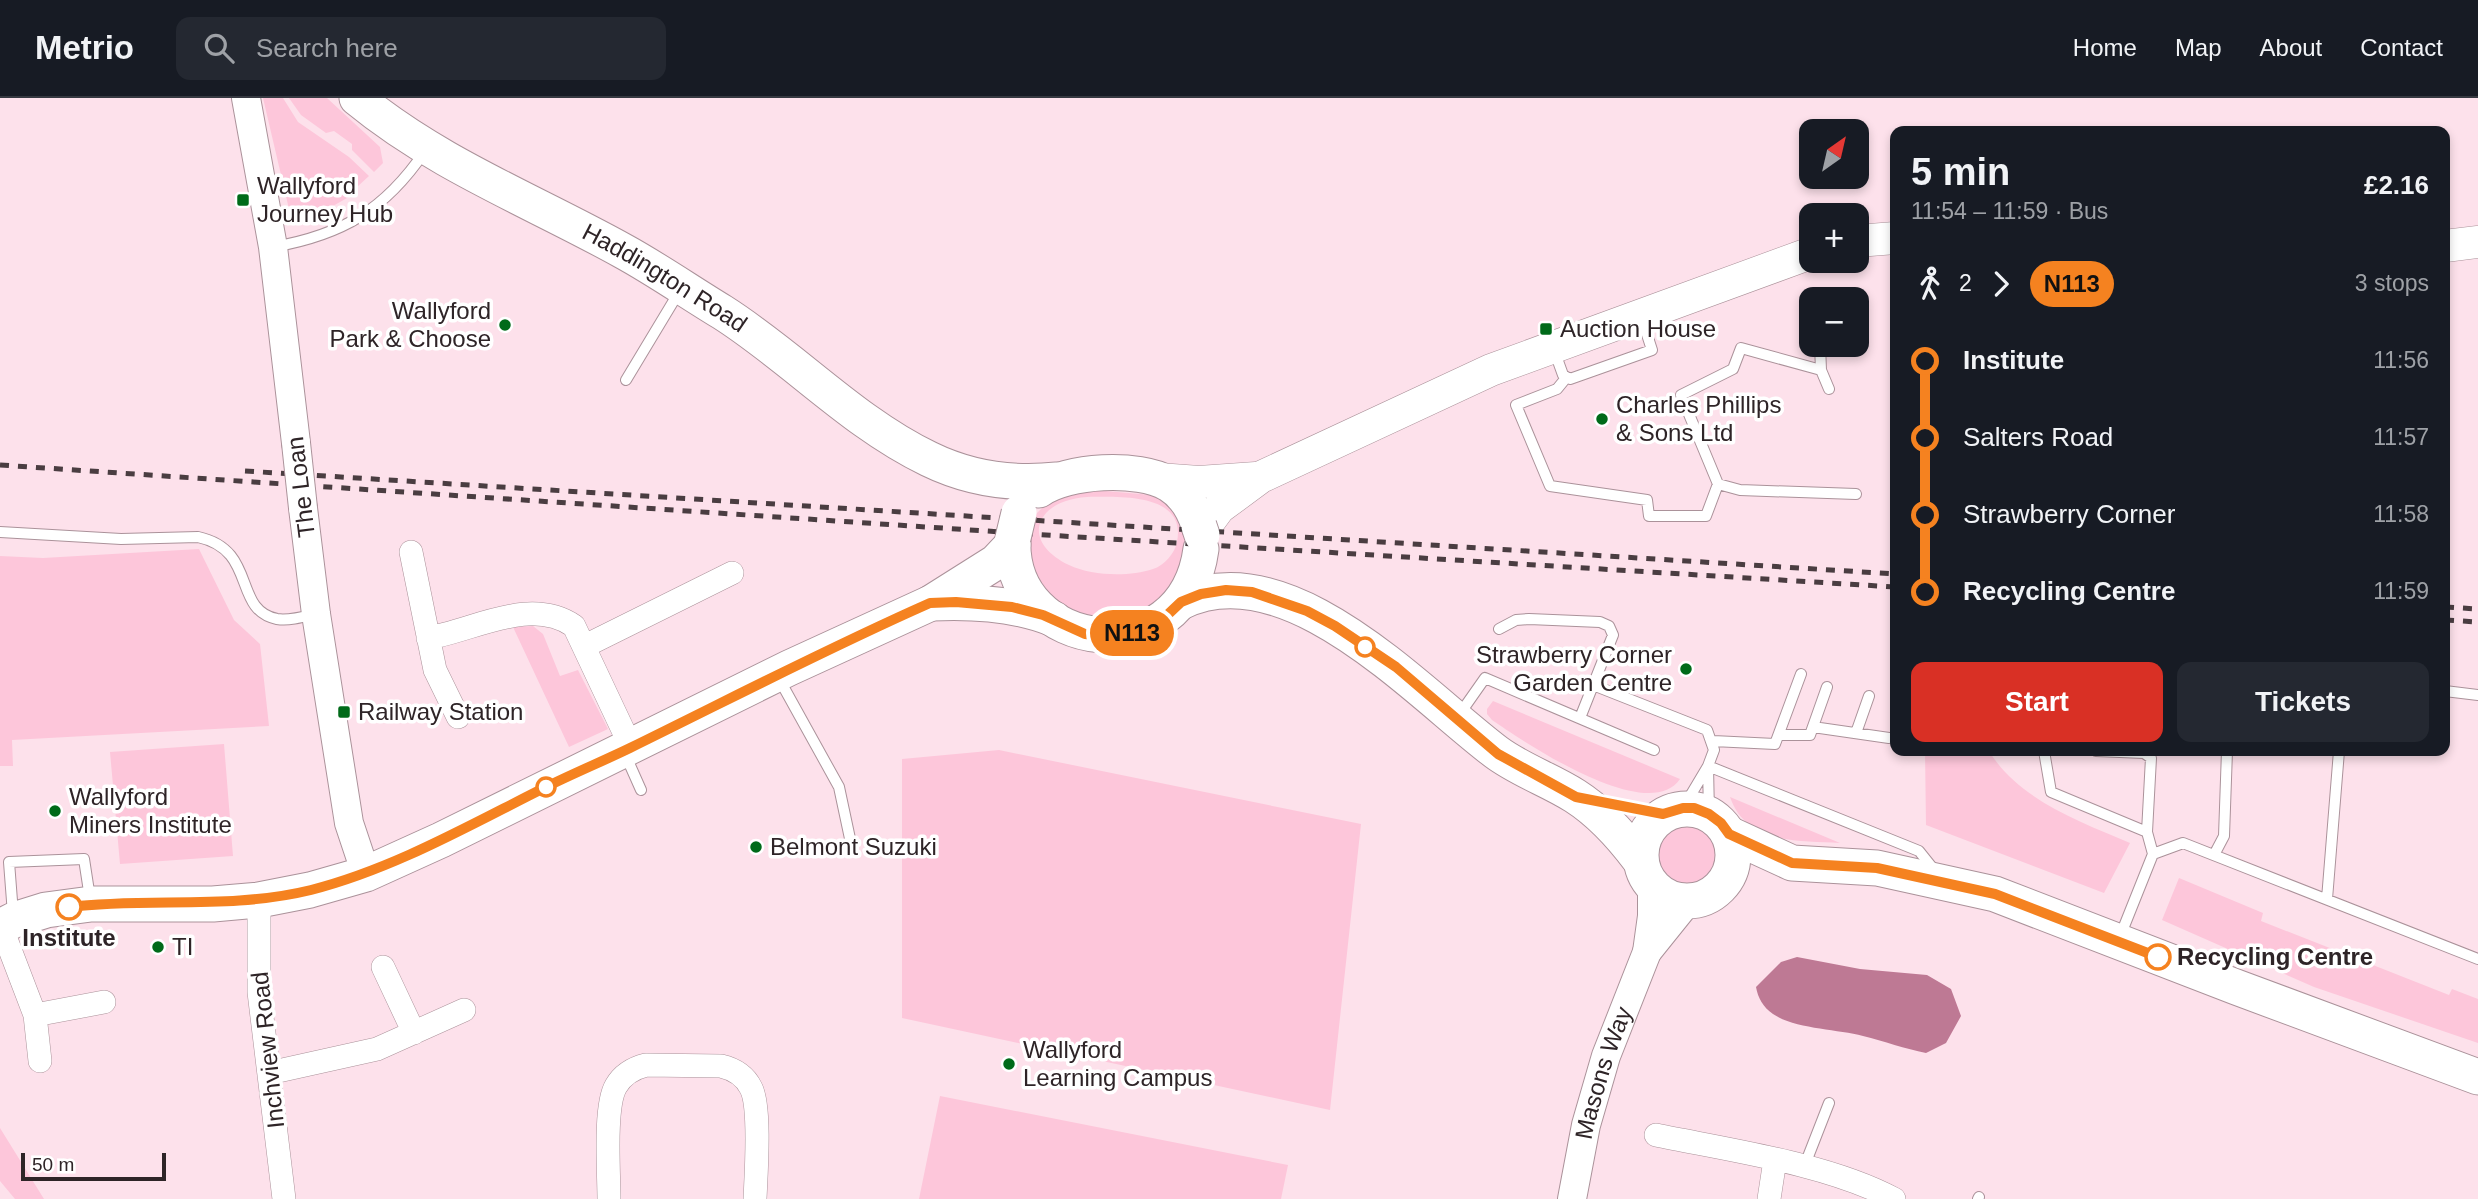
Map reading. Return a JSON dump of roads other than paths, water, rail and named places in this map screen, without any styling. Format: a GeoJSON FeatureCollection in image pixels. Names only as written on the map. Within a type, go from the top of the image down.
{"type":"FeatureCollection","features":[{"type":"Feature","properties":{"kind":"main road","name":"Haddington Road"},"geometry":{"type":"LineString","coordinates":[[357,98],[426,149],[623,251],[682,288],[761,339],[849,409],[904,446],[961,473],[982,479],[1024,483],[1057,480]]}},
{"type":"Feature","properties":{"kind":"main road"},"geometry":{"type":"LineString","coordinates":[[1869,240],[1890,238]]}},
{"type":"Feature","properties":{"kind":"main road"},"geometry":{"type":"LineString","coordinates":[[2450,245],[2478,242]]}},
{"type":"Feature","properties":{"kind":"main road"},"geometry":{"type":"LineString","coordinates":[[930,603],[999,605],[1028,610],[1085,634],[1125,635],[1144,629],[1162,620],[1181,602],[1193,580],[1202,539],[1219,508],[1261,477],[1491,370],[1799,257]]}},
{"type":"Feature","properties":{"kind":"main road","name":"Haddington Road"},"geometry":{"type":"LineString","coordinates":[[961,473],[999,500],[1014,526]]}},
{"type":"Feature","properties":{"kind":"main road"},"geometry":{"type":"LineString","coordinates":[[5,924],[46,910],[92,904],[213,904],[259,900],[310,890],[366,874],[777,674],[930,603],[996,562],[1034,494],[1057,480],[1118,473],[1158,479],[1220,482],[1261,477]]}},
{"type":"Feature","properties":{"kind":"main road"},"geometry":{"type":"LineString","coordinates":[[1158,479],[1188,500],[1195,512],[1202,539],[1213,564],[1252,592],[1307,611],[1335,626],[1396,667],[1498,754],[1576,797],[1619,832],[1646,872],[1672,898],[1688,901],[1705,898],[1721,886],[1728,876],[1733,858],[1696,818]]}},
{"type":"Feature","properties":{"kind":"main road"},"geometry":{"type":"LineString","coordinates":[[1014,526],[1015,561],[1025,587],[1041,608],[1054,619]]}},
{"type":"Feature","properties":{"kind":"main road"},"geometry":{"type":"LineString","coordinates":[[1181,602],[1211,592],[1252,592]]}},
{"type":"Feature","properties":{"kind":"main road"},"geometry":{"type":"LineString","coordinates":[[1576,797],[1696,818],[1792,863]]}},
{"type":"Feature","properties":{"kind":"main road"},"geometry":{"type":"LineString","coordinates":[[1646,872],[1641,847],[1647,830],[1696,818]]}},
{"type":"Feature","properties":{"kind":"main road"},"geometry":{"type":"LineString","coordinates":[[1721,886],[1792,863],[1877,868],[1995,894],[2478,1077]]}},
{"type":"Feature","properties":{"kind":"street","name":"The Loan"},"geometry":{"type":"LineString","coordinates":[[246,98],[273,247],[316,614],[349,823],[366,874]]}},
{"type":"Feature","properties":{"kind":"street"},"geometry":{"type":"LineString","coordinates":[[411,552],[435,670],[458,717]]}},
{"type":"Feature","properties":{"kind":"street"},"geometry":{"type":"LineString","coordinates":[[585,646],[732,573]]}},
{"type":"Feature","properties":{"kind":"street"},"geometry":{"type":"LineString","coordinates":[[428,638],[453,634],[519,613],[562,617],[574,626],[585,646],[627,749]]}},
{"type":"Feature","properties":{"kind":"street","name":"Masons Way"},"geometry":{"type":"LineString","coordinates":[[1572,1199],[1586,1125],[1606,1056],[1647,952],[1652,916],[1646,872]]}},
{"type":"Feature","properties":{"kind":"street","name":"Inchview Road"},"geometry":{"type":"LineString","coordinates":[[259,900],[259,992],[284,1199]]}},
{"type":"Feature","properties":{"kind":"street","name":"Masons Way"},"geometry":{"type":"LineString","coordinates":[[1647,952],[1688,901]]}},
{"type":"Feature","properties":{"kind":"street"},"geometry":{"type":"LineString","coordinates":[[5,924],[35,1014],[40,1061]]}},
{"type":"Feature","properties":{"kind":"street"},"geometry":{"type":"LineString","coordinates":[[383,967],[414,1033]]}},
{"type":"Feature","properties":{"kind":"street"},"geometry":{"type":"LineString","coordinates":[[35,1014],[104,1002]]}},
{"type":"Feature","properties":{"kind":"street"},"geometry":{"type":"LineString","coordinates":[[269,1073],[377,1049],[464,1010]]}},
{"type":"Feature","properties":{"kind":"street"},"geometry":{"type":"LineString","coordinates":[[609,1199],[612,1094],[622,1078],[646,1065],[721,1066],[744,1078],[750,1086],[755,1104],[755,1199]]}},
{"type":"Feature","properties":{"kind":"street"},"geometry":{"type":"LineString","coordinates":[[1656,1135],[1804,1167],[1874,1188],[1894,1199]]}},
{"type":"Feature","properties":{"kind":"street"},"geometry":{"type":"LineString","coordinates":[[1769,1199],[1774,1160]]}},
{"type":"Feature","properties":{"kind":"lane"},"geometry":{"type":"LineString","coordinates":[[273,247],[307,241],[358,219],[387,198],[402,183],[426,149]]}},
{"type":"Feature","properties":{"kind":"lane"},"geometry":{"type":"LineString","coordinates":[[626,380],[682,288]]}},
{"type":"Feature","properties":{"kind":"lane"},"geometry":{"type":"LineString","coordinates":[[1640,316],[1652,350],[1566,379],[1557,389],[1516,405],[1550,486],[1647,500],[1648,516],[1706,516],[1717,484],[1681,395],[1733,369],[1741,348],[1821,370]]}},
{"type":"Feature","properties":{"kind":"lane"},"geometry":{"type":"LineString","coordinates":[[1553,348],[1566,379]]}},
{"type":"Feature","properties":{"kind":"lane"},"geometry":{"type":"LineString","coordinates":[[1820,357],[1821,370],[1829,389]]}},
{"type":"Feature","properties":{"kind":"lane"},"geometry":{"type":"LineString","coordinates":[[1717,484],[1740,490],[1856,494]]}},
{"type":"Feature","properties":{"kind":"lane"},"geometry":{"type":"LineString","coordinates":[[0,532],[121,539],[198,537],[209,540],[230,554],[239,566],[249,597],[269,617],[286,620],[316,614]]}},
{"type":"Feature","properties":{"kind":"lane"},"geometry":{"type":"LineString","coordinates":[[1499,629],[1516,620],[1529,619],[1600,622],[1609,626],[1613,635],[1580,718]]}},
{"type":"Feature","properties":{"kind":"lane"},"geometry":{"type":"LineString","coordinates":[[777,674],[839,787],[852,848]]}},
{"type":"Feature","properties":{"kind":"lane"},"geometry":{"type":"LineString","coordinates":[[1713,741],[1775,744],[1801,674]]}},
{"type":"Feature","properties":{"kind":"lane"},"geometry":{"type":"LineString","coordinates":[[1456,720],[1485,678],[1654,750]]}},
{"type":"Feature","properties":{"kind":"lane"},"geometry":{"type":"LineString","coordinates":[[1593,685],[1707,730],[1714,750],[1696,818]]}},
{"type":"Feature","properties":{"kind":"lane"},"geometry":{"type":"LineString","coordinates":[[1779,735],[1810,735],[1827,687]]}},
{"type":"Feature","properties":{"kind":"lane"},"geometry":{"type":"LineString","coordinates":[[2450,692],[2478,695]]}},
{"type":"Feature","properties":{"kind":"lane"},"geometry":{"type":"LineString","coordinates":[[1856,733],[1869,696]]}},
{"type":"Feature","properties":{"kind":"lane"},"geometry":{"type":"LineString","coordinates":[[1813,727],[1889,738]]}},
{"type":"Feature","properties":{"kind":"lane"},"geometry":{"type":"LineString","coordinates":[[627,749],[641,790]]}},
{"type":"Feature","properties":{"kind":"lane"},"geometry":{"type":"LineString","coordinates":[[2045,756],[2051,792],[2147,832]]}},
{"type":"Feature","properties":{"kind":"lane"},"geometry":{"type":"LineString","coordinates":[[2118,941],[2153,853],[2147,832],[2151,758],[2148,756]]}},
{"type":"Feature","properties":{"kind":"lane"},"geometry":{"type":"LineString","coordinates":[[2214,855],[2224,836],[2227,756]]}},
{"type":"Feature","properties":{"kind":"lane"},"geometry":{"type":"LineString","coordinates":[[2327,899],[2339,756]]}},
{"type":"Feature","properties":{"kind":"lane"},"geometry":{"type":"LineString","coordinates":[[1696,818],[1708,766]]}},
{"type":"Feature","properties":{"kind":"lane"},"geometry":{"type":"LineString","coordinates":[[1708,766],[1919,851],[1944,883]]}},
{"type":"Feature","properties":{"kind":"lane"},"geometry":{"type":"LineString","coordinates":[[2153,853],[2183,843],[2478,959]]}},
{"type":"Feature","properties":{"kind":"lane"},"geometry":{"type":"LineString","coordinates":[[5,924],[9,862],[84,859],[92,904]]}},
{"type":"Feature","properties":{"kind":"lane"},"geometry":{"type":"LineString","coordinates":[[1804,1167],[1829,1103]]}},
{"type":"Feature","properties":{"kind":"railway"},"geometry":{"type":"LineString","coordinates":[[0,465],[1046,535],[1890,587]]}},
{"type":"Feature","properties":{"kind":"railway"},"geometry":{"type":"LineString","coordinates":[[245,471],[1890,574]]}},
{"type":"Feature","properties":{"kind":"railway"},"geometry":{"type":"LineString","coordinates":[[2450,607],[2478,609]]}},
{"type":"Feature","properties":{"kind":"railway"},"geometry":{"type":"LineString","coordinates":[[2450,620],[2478,622]]}},
{"type":"Feature","properties":{"kind":"place","name":"Wallyford Journey Hub"},"geometry":{"type":"Point","coordinates":[243,200]}},
{"type":"Feature","properties":{"kind":"place","name":"Wallyford Park & Choose"},"geometry":{"type":"Point","coordinates":[505,325]}},
{"type":"Feature","properties":{"kind":"place","name":"Auction House"},"geometry":{"type":"Point","coordinates":[1546,329]}},
{"type":"Feature","properties":{"kind":"place","name":"Charles Phillips & Sons Ltd"},"geometry":{"type":"Point","coordinates":[1602,419]}},
{"type":"Feature","properties":{"kind":"place","name":"Strawberry Corner Garden Centre"},"geometry":{"type":"Point","coordinates":[1686,669]}},
{"type":"Feature","properties":{"kind":"place","name":"Railway Station"},"geometry":{"type":"Point","coordinates":[344,712]}},
{"type":"Feature","properties":{"kind":"place","name":"Wallyford Miners Institute"},"geometry":{"type":"Point","coordinates":[55,811]}},
{"type":"Feature","properties":{"kind":"place","name":"Belmont Suzuki"},"geometry":{"type":"Point","coordinates":[756,847]}},
{"type":"Feature","properties":{"kind":"place","name":"Institute"},"geometry":{"type":"Point","coordinates":[69,907]}},
{"type":"Feature","properties":{"kind":"place","name":"TI"},"geometry":{"type":"Point","coordinates":[158,947]}},
{"type":"Feature","properties":{"kind":"place","name":"Recycling Centre"},"geometry":{"type":"Point","coordinates":[2158,957]}},
{"type":"Feature","properties":{"kind":"place","name":"Wallyford Learning Campus"},"geometry":{"type":"Point","coordinates":[1009,1064]}}]}
